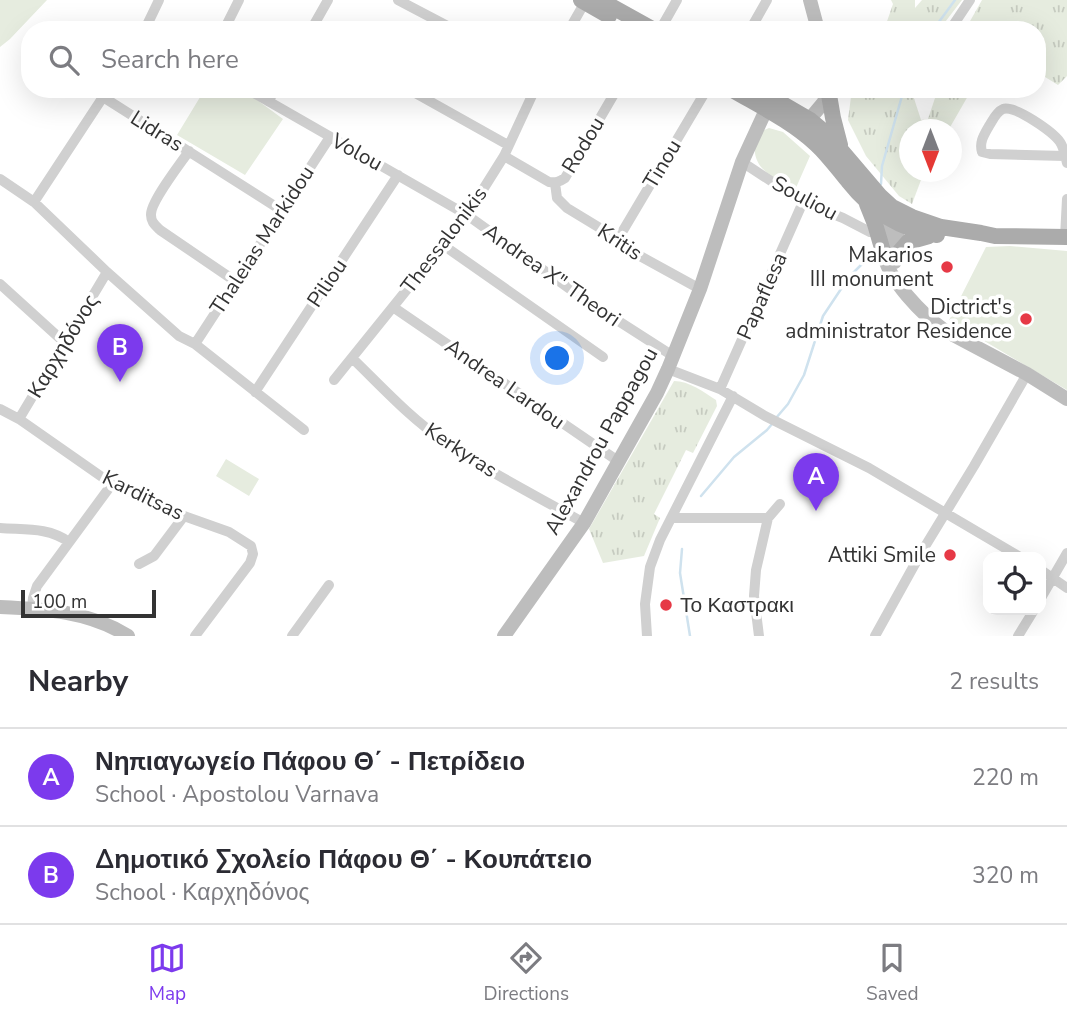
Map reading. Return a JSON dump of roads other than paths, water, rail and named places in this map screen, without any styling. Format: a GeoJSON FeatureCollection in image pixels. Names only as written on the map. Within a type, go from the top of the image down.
{"type":"FeatureCollection","features":[{"type":"Feature","properties":{"kind":"main road"},"geometry":{"type":"LineString","coordinates":[[589,1],[619,21]]}},
{"type":"Feature","properties":{"kind":"main road"},"geometry":{"type":"LineString","coordinates":[[589,1],[633,21]]}},
{"type":"Feature","properties":{"kind":"main road"},"geometry":{"type":"LineString","coordinates":[[830,98],[841,148]]}},
{"type":"Feature","properties":{"kind":"main road"},"geometry":{"type":"LineString","coordinates":[[765,99],[805,125],[828,135],[895,216],[995,236],[1066,237]]}},
{"type":"Feature","properties":{"kind":"main road"},"geometry":{"type":"LineString","coordinates":[[805,125],[866,201],[890,256],[908,242],[935,235]]}},
{"type":"Feature","properties":{"kind":"main road"},"geometry":{"type":"LineString","coordinates":[[866,201],[895,216],[914,230],[964,239],[995,236]]}},
{"type":"Feature","properties":{"kind":"street"},"geometry":{"type":"LineString","coordinates":[[152,21],[159,0]]}},
{"type":"Feature","properties":{"kind":"street"},"geometry":{"type":"LineString","coordinates":[[228,21],[239,0]]}},
{"type":"Feature","properties":{"kind":"street"},"geometry":{"type":"LineString","coordinates":[[316,21],[328,0]]}},
{"type":"Feature","properties":{"kind":"street"},"geometry":{"type":"LineString","coordinates":[[398,0],[438,21]]}},
{"type":"Feature","properties":{"kind":"street"},"geometry":{"type":"LineString","coordinates":[[665,21],[677,0]]}},
{"type":"Feature","properties":{"kind":"street"},"geometry":{"type":"LineString","coordinates":[[755,21],[767,0]]}},
{"type":"Feature","properties":{"kind":"street"},"geometry":{"type":"LineString","coordinates":[[810,0],[816,21]]}},
{"type":"Feature","properties":{"kind":"street"},"geometry":{"type":"LineString","coordinates":[[956,21],[970,0]]}},
{"type":"Feature","properties":{"kind":"street"},"geometry":{"type":"LineString","coordinates":[[575,21],[589,1]]}},
{"type":"Feature","properties":{"kind":"street","name":"Lidras"},"geometry":{"type":"LineString","coordinates":[[34,202],[102,98]]}},
{"type":"Feature","properties":{"kind":"street","name":"Lidras"},"geometry":{"type":"LineString","coordinates":[[105,98],[281,210]]}},
{"type":"Feature","properties":{"kind":"street","name":"Volou"},"geometry":{"type":"LineString","coordinates":[[263,98],[467,215]]}},
{"type":"Feature","properties":{"kind":"street"},"geometry":{"type":"LineString","coordinates":[[424,98],[508,145]]}},
{"type":"Feature","properties":{"kind":"street","name":"Thessalonikis"},"geometry":{"type":"LineString","coordinates":[[334,380],[467,215],[504,156],[530,98]]}},
{"type":"Feature","properties":{"kind":"street","name":"Rodou"},"geometry":{"type":"LineString","coordinates":[[504,156],[543,180],[555,183],[565,178],[612,98]]}},
{"type":"Feature","properties":{"kind":"street","name":"Tinou"},"geometry":{"type":"LineString","coordinates":[[618,239],[702,98]]}},
{"type":"Feature","properties":{"kind":"street"},"geometry":{"type":"LineString","coordinates":[[805,125],[825,98]]}},
{"type":"Feature","properties":{"kind":"street","name":"Alexandrou Pappagou"},"geometry":{"type":"LineString","coordinates":[[505,636],[584,523],[657,393],[699,289],[765,99]]}},
{"type":"Feature","properties":{"kind":"street"},"geometry":{"type":"LineString","coordinates":[[1011,108],[1053,134],[1066,159],[990,154],[982,152],[981,146],[983,137],[999,112],[1011,108]]}},
{"type":"Feature","properties":{"kind":"street","name":"Thaleias Markidou"},"geometry":{"type":"LineString","coordinates":[[195,344],[330,137]]}},
{"type":"Feature","properties":{"kind":"street"},"geometry":{"type":"LineString","coordinates":[[189,151],[155,202],[151,215],[153,223],[235,281]]}},
{"type":"Feature","properties":{"kind":"street","name":"Souliou"},"geometry":{"type":"LineString","coordinates":[[742,162],[803,202],[870,232]]}},
{"type":"Feature","properties":{"kind":"street","name":"Piliou"},"geometry":{"type":"LineString","coordinates":[[256,392],[398,175]]}},
{"type":"Feature","properties":{"kind":"street"},"geometry":{"type":"LineString","coordinates":[[0,179],[34,202],[107,272],[179,335],[195,344],[304,430]]}},
{"type":"Feature","properties":{"kind":"street","name":"Kritis"},"geometry":{"type":"LineString","coordinates":[[555,183],[558,198],[567,208],[618,239],[631,251],[699,289]]}},
{"type":"Feature","properties":{"kind":"street"},"geometry":{"type":"LineString","coordinates":[[1066,237],[1067,199]]}},
{"type":"Feature","properties":{"kind":"street","name":"Papaflesa"},"geometry":{"type":"LineString","coordinates":[[720,389],[803,202]]}},
{"type":"Feature","properties":{"kind":"street","name":"Andrea X\" Theori"},"geometry":{"type":"LineString","coordinates":[[467,215],[671,363],[765,416],[869,468],[1011,552]]}},
{"type":"Feature","properties":{"kind":"street"},"geometry":{"type":"LineString","coordinates":[[895,216],[890,256],[894,277],[912,301],[944,330],[1027,374],[1067,399]]}},
{"type":"Feature","properties":{"kind":"street"},"geometry":{"type":"LineString","coordinates":[[443,245],[603,357]]}},
{"type":"Feature","properties":{"kind":"street","name":"Καρχηδόνος"},"geometry":{"type":"LineString","coordinates":[[19,419],[107,272]]}},
{"type":"Feature","properties":{"kind":"street"},"geometry":{"type":"LineString","coordinates":[[0,284],[65,343]]}},
{"type":"Feature","properties":{"kind":"street","name":"Andrea Lardou"},"geometry":{"type":"LineString","coordinates":[[393,307],[618,461]]}},
{"type":"Feature","properties":{"kind":"street","name":"Kerkyras"},"geometry":{"type":"LineString","coordinates":[[352,358],[411,416],[444,442],[584,523]]}},
{"type":"Feature","properties":{"kind":"street"},"geometry":{"type":"LineString","coordinates":[[875,636],[1027,374]]}},
{"type":"Feature","properties":{"kind":"street"},"geometry":{"type":"LineString","coordinates":[[647,636],[645,604],[650,566],[660,540],[733,396]]}},
{"type":"Feature","properties":{"kind":"street","name":"Karditsas"},"geometry":{"type":"LineString","coordinates":[[0,409],[19,419],[112,484],[184,516],[229,532],[247,543],[253,551],[250,563],[195,636]]}},
{"type":"Feature","properties":{"kind":"street"},"geometry":{"type":"LineString","coordinates":[[32,608],[37,586],[112,484]]}},
{"type":"Feature","properties":{"kind":"street"},"geometry":{"type":"LineString","coordinates":[[759,636],[754,596],[755,570],[768,518],[780,504]]}},
{"type":"Feature","properties":{"kind":"street"},"geometry":{"type":"LineString","coordinates":[[139,564],[154,556],[184,516]]}},
{"type":"Feature","properties":{"kind":"street"},"geometry":{"type":"LineString","coordinates":[[671,518],[768,518]]}},
{"type":"Feature","properties":{"kind":"street"},"geometry":{"type":"LineString","coordinates":[[0,528],[45,531],[59,535],[69,542]]}},
{"type":"Feature","properties":{"kind":"street"},"geometry":{"type":"LineString","coordinates":[[1046,589],[1067,553]]}},
{"type":"Feature","properties":{"kind":"street"},"geometry":{"type":"LineString","coordinates":[[1046,573],[1067,587]]}},
{"type":"Feature","properties":{"kind":"street"},"geometry":{"type":"LineString","coordinates":[[292,636],[329,585]]}},
{"type":"Feature","properties":{"kind":"street"},"geometry":{"type":"LineString","coordinates":[[0,607],[32,608],[82,615],[128,636]]}},
{"type":"Feature","properties":{"kind":"street"},"geometry":{"type":"LineString","coordinates":[[1018,636],[1031,615]]}},
{"type":"Feature","properties":{"kind":"waterway"},"geometry":{"type":"LineString","coordinates":[[940,21],[955,0]]}},
{"type":"Feature","properties":{"kind":"waterway"},"geometry":{"type":"LineString","coordinates":[[881,184],[882,166],[901,98]]}},
{"type":"Feature","properties":{"kind":"waterway"},"geometry":{"type":"LineString","coordinates":[[776,418],[788,404],[804,375],[823,316],[849,277],[867,259]]}},
{"type":"Feature","properties":{"kind":"waterway"},"geometry":{"type":"LineString","coordinates":[[701,496],[734,457],[772,424]]}},
{"type":"Feature","properties":{"kind":"waterway"},"geometry":{"type":"LineString","coordinates":[[682,549],[680,573],[690,636]]}},
{"type":"Feature","properties":{"kind":"place","name":"Makarios III monument"},"geometry":{"type":"Point","coordinates":[947,267]}},
{"type":"Feature","properties":{"kind":"place","name":"Dictrict's administrator Residence"},"geometry":{"type":"Point","coordinates":[1026,319]}},
{"type":"Feature","properties":{"kind":"place","name":"Δημοτικό Σχολείο Πάφου Θ΄ - Κουπάτειο"},"geometry":{"type":"Point","coordinates":[120,382]}},
{"type":"Feature","properties":{"kind":"place","name":"Νηπιαγωγείο Πάφου Θ΄ - Πετρίδειο"},"geometry":{"type":"Point","coordinates":[816,511]}},
{"type":"Feature","properties":{"kind":"place","name":"Attiki Smile"},"geometry":{"type":"Point","coordinates":[950,555]}},
{"type":"Feature","properties":{"kind":"place","name":"Το Καστρακι"},"geometry":{"type":"Point","coordinates":[666,605]}}]}
